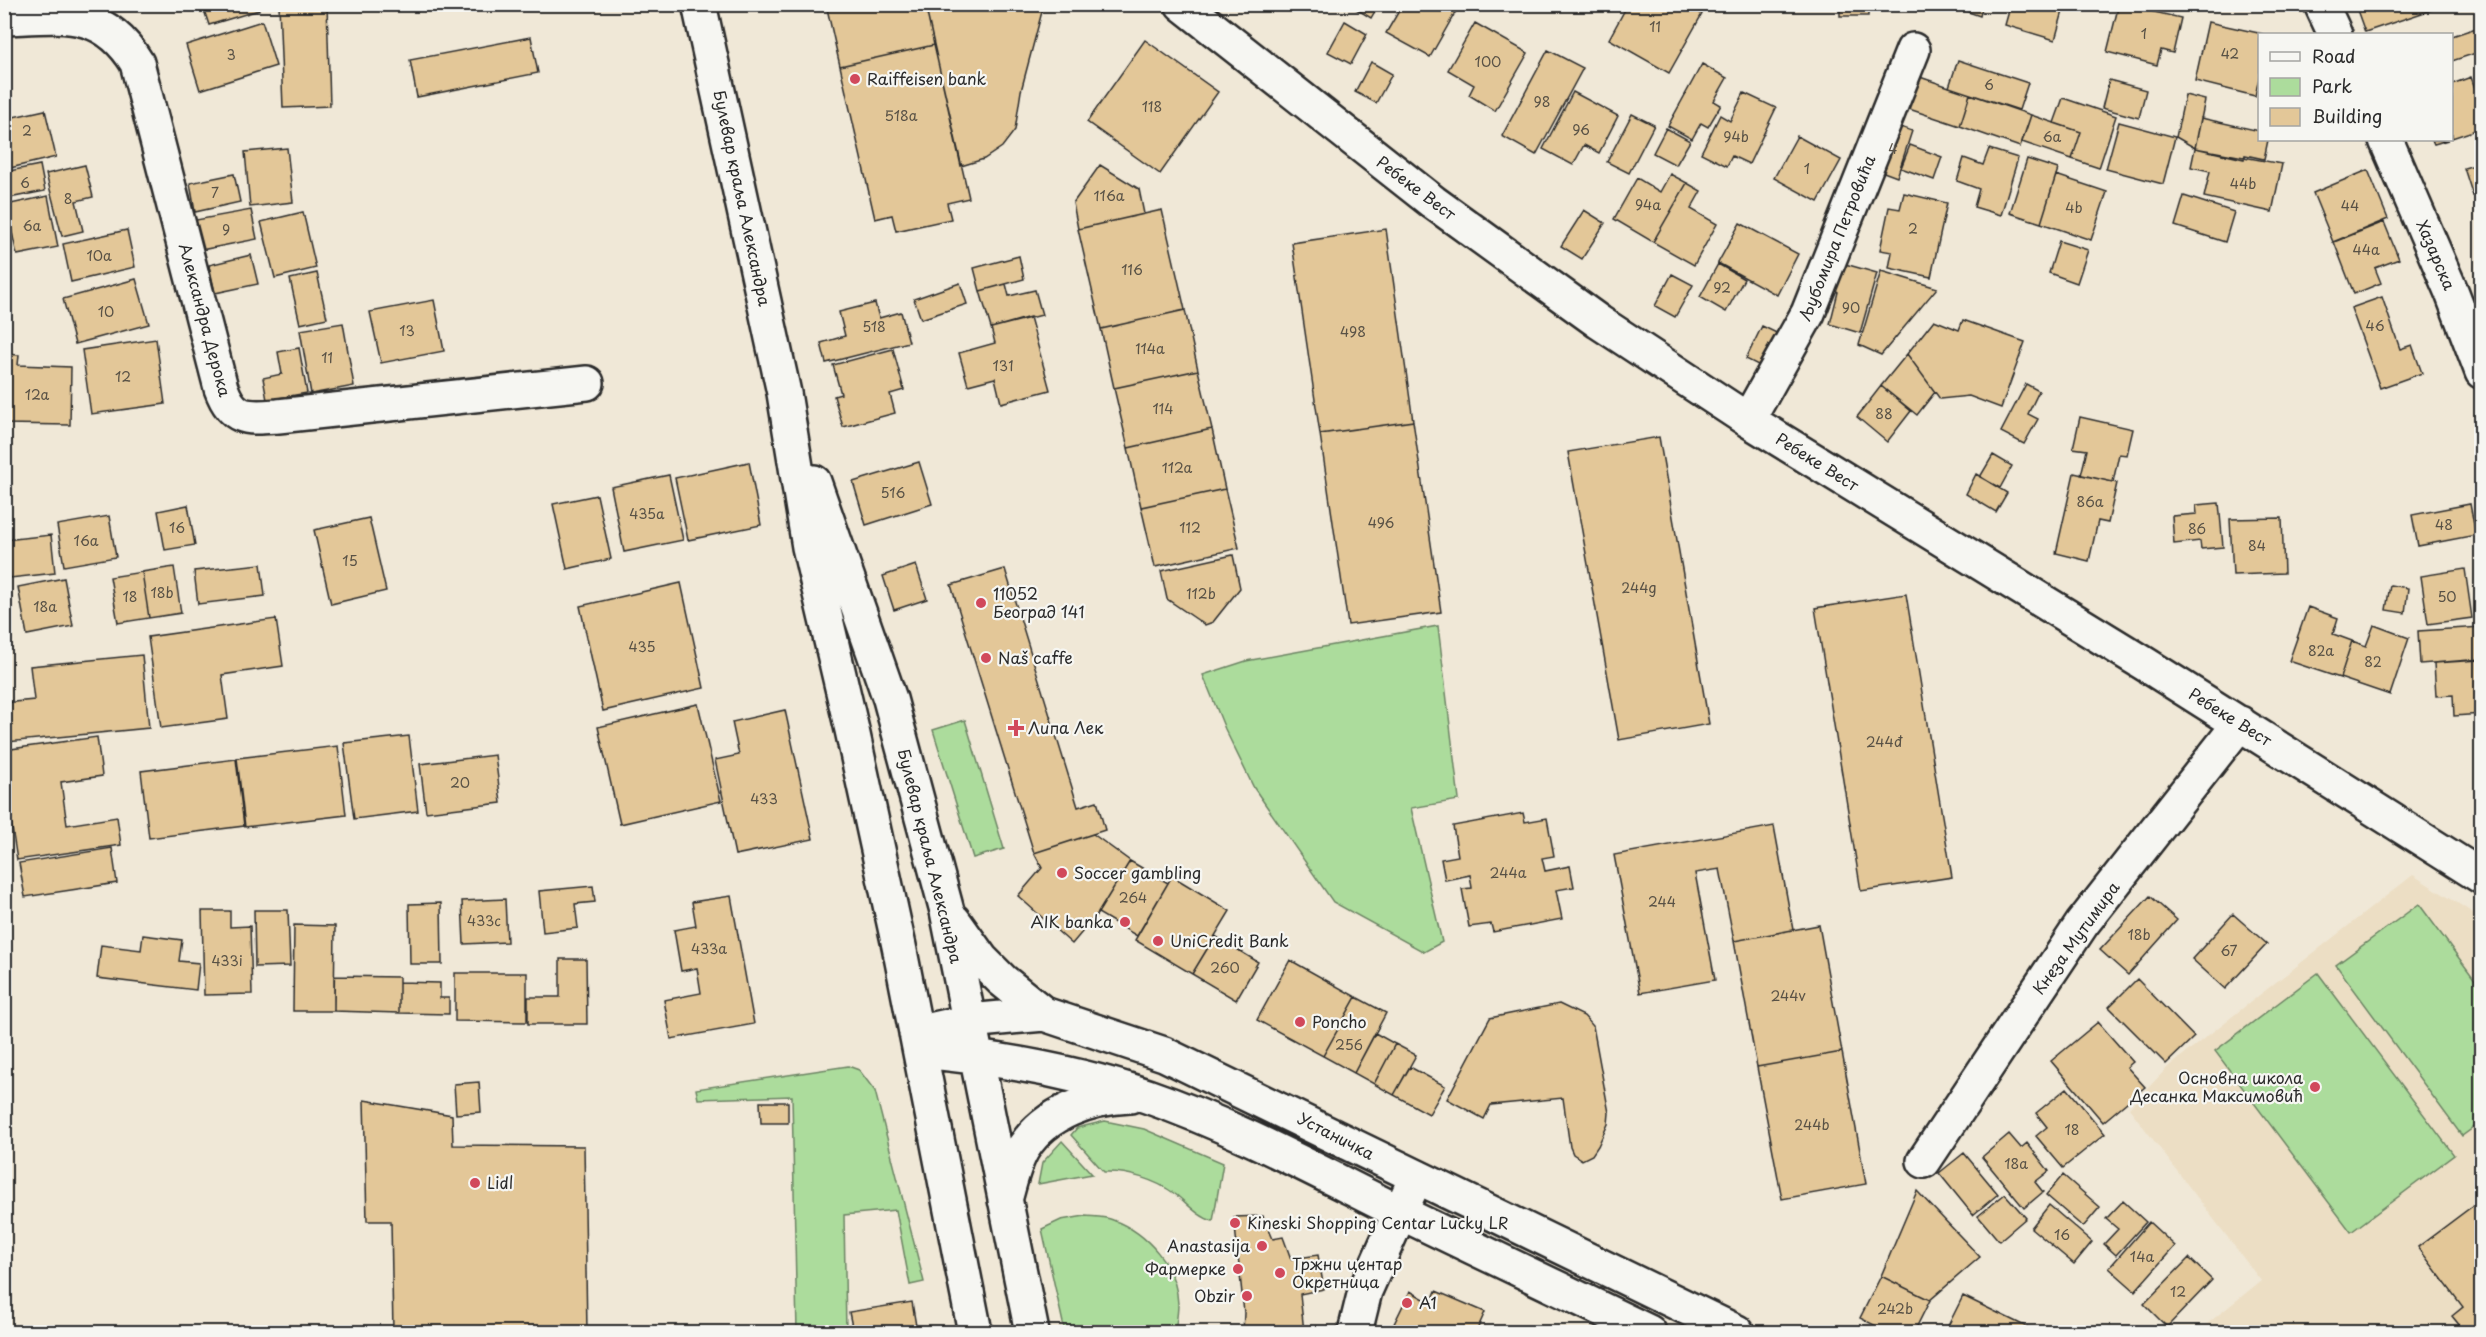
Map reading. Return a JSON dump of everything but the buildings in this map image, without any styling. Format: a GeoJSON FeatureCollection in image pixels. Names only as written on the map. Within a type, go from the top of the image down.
{"type":"FeatureCollection","features":[{"type":"Feature","properties":{"kind":"main road","name":"Булевар краља Александра"},"geometry":{"type":"LineString","coordinates":[[699,4],[784,393],[809,547],[855,741],[918,1042],[975,1332]]}},
{"type":"Feature","properties":{"kind":"main road","name":"Ребеке Вест"},"geometry":{"type":"LineString","coordinates":[[1182,4],[1433,202],[1599,322],[1748,420],[2240,723],[2481,877]]}},
{"type":"Feature","properties":{"kind":"main road"},"geometry":{"type":"LineString","coordinates":[[2321,4],[2336,33]]}},
{"type":"Feature","properties":{"kind":"main road","name":"Александра Дерока"},"geometry":{"type":"LineString","coordinates":[[4,18],[56,16],[94,22],[114,33],[133,57],[221,388],[233,411],[243,417],[278,416],[587,383]]}},
{"type":"Feature","properties":{"kind":"main road","name":"Љубомира Петровића"},"geometry":{"type":"LineString","coordinates":[[1748,420],[1808,313],[1913,50]]}},
{"type":"Feature","properties":{"kind":"main road","name":"Хазарска"},"geometry":{"type":"LineString","coordinates":[[2386,141],[2452,293],[2481,372]]}},
{"type":"Feature","properties":{"kind":"main road","name":"Булевар краља Александра"},"geometry":{"type":"LineString","coordinates":[[784,393],[890,699],[947,911],[1032,1332]]}},
{"type":"Feature","properties":{"kind":"main road","name":"Кнеза Мутимира"},"geometry":{"type":"LineString","coordinates":[[1924,1161],[2082,924],[2240,723]]}},
{"type":"Feature","properties":{"kind":"main road"},"geometry":{"type":"LineString","coordinates":[[947,911],[982,960],[1002,980],[1044,1014]]}},
{"type":"Feature","properties":{"kind":"main road","name":"Устаничка"},"geometry":{"type":"LineString","coordinates":[[918,1042],[969,1021],[1044,1014],[1164,1054],[1737,1332]]}},
{"type":"Feature","properties":{"kind":"main road"},"geometry":{"type":"LineString","coordinates":[[918,1042],[976,1056],[1035,1066],[1146,1096],[1226,1128],[1648,1332]]}},
{"type":"Feature","properties":{"kind":"main road"},"geometry":{"type":"LineString","coordinates":[[1004,1202],[1023,1148],[1046,1122],[1090,1101],[1106,1097],[1146,1096]]}},
{"type":"Feature","properties":{"kind":"main road"},"geometry":{"type":"LineString","coordinates":[[1354,1332],[1365,1290],[1416,1177]]}},
{"type":"Feature","properties":{"kind":"shaded area","name":"Основна школа Десанка Максимовић"},"geometry":{"type":"Polygon","coordinates":[[[2413,875],[2481,918],[2481,1332],[2197,1332],[2261,1281],[2129,1108],[2169,1066],[2413,875]]]}},
{"type":"Feature","properties":{"kind":"green space"},"geometry":{"type":"Polygon","coordinates":[[[1438,626],[1459,800],[1411,808],[1442,942],[1424,952],[1333,902],[1254,788],[1225,729],[1203,675],[1246,661],[1438,626]]]}},
{"type":"Feature","properties":{"kind":"green space"},"geometry":{"type":"Polygon","coordinates":[[[965,720],[1004,849],[973,858],[933,730],[965,720]]]}},
{"type":"Feature","properties":{"kind":"green space"},"geometry":{"type":"Polygon","coordinates":[[[2419,904],[2481,988],[2481,1122],[2462,1136],[2336,965],[2419,904]]]}},
{"type":"Feature","properties":{"kind":"green space"},"geometry":{"type":"Polygon","coordinates":[[[2318,973],[2454,1155],[2351,1232],[2215,1051],[2318,973]]]}},
{"type":"Feature","properties":{"kind":"green space"},"geometry":{"type":"Polygon","coordinates":[[[848,1066],[859,1070],[875,1091],[924,1282],[910,1285],[896,1210],[844,1215],[846,1332],[797,1332],[792,1096],[698,1099],[696,1089],[848,1066]]]}},
{"type":"Feature","properties":{"kind":"green space"},"geometry":{"type":"Polygon","coordinates":[[[1105,1121],[1144,1129],[1223,1163],[1213,1221],[1159,1185],[1132,1175],[1104,1172],[1071,1135],[1077,1128],[1105,1121]]]}},
{"type":"Feature","properties":{"kind":"green space"},"geometry":{"type":"Polygon","coordinates":[[[1062,1141],[1092,1174],[1038,1184],[1042,1163],[1062,1141]]]}},
{"type":"Feature","properties":{"kind":"green space"},"geometry":{"type":"Polygon","coordinates":[[[1085,1216],[1106,1218],[1126,1226],[1148,1242],[1158,1253],[1166,1264],[1176,1290],[1178,1307],[1175,1332],[1065,1332],[1042,1229],[1061,1220],[1085,1216]]]}},
{"type":"Feature","properties":{"kind":"place","name":"Raiffeisen bank"},"geometry":{"type":"Point","coordinates":[855,79]}},
{"type":"Feature","properties":{"kind":"place","name":"11052 Београд 141"},"geometry":{"type":"Point","coordinates":[981,603]}},
{"type":"Feature","properties":{"kind":"place","name":"Naš caffe"},"geometry":{"type":"Point","coordinates":[986,658]}},
{"type":"Feature","properties":{"kind":"place","name":"Липа Лек"},"geometry":{"type":"Point","coordinates":[1016,728]}},
{"type":"Feature","properties":{"kind":"place","name":"Soccer gambling"},"geometry":{"type":"Point","coordinates":[1062,873]}},
{"type":"Feature","properties":{"kind":"place","name":"AIK banka"},"geometry":{"type":"Point","coordinates":[1125,922]}},
{"type":"Feature","properties":{"kind":"place","name":"UniCredit Bank"},"geometry":{"type":"Point","coordinates":[1158,941]}},
{"type":"Feature","properties":{"kind":"place","name":"Poncho"},"geometry":{"type":"Point","coordinates":[1300,1022]}},
{"type":"Feature","properties":{"kind":"place","name":"Основна школа Десанка Максимовић"},"geometry":{"type":"Point","coordinates":[2315,1087]}},
{"type":"Feature","properties":{"kind":"place","name":"Lidl"},"geometry":{"type":"Point","coordinates":[475,1183]}},
{"type":"Feature","properties":{"kind":"place","name":"Kineski Shopping Centar Lucky LR"},"geometry":{"type":"Point","coordinates":[1235,1223]}},
{"type":"Feature","properties":{"kind":"place","name":"Anastasija"},"geometry":{"type":"Point","coordinates":[1262,1246]}},
{"type":"Feature","properties":{"kind":"place","name":"Фармерке"},"geometry":{"type":"Point","coordinates":[1238,1269]}},
{"type":"Feature","properties":{"kind":"place","name":"Тржни центар Окретница"},"geometry":{"type":"Point","coordinates":[1280,1273]}},
{"type":"Feature","properties":{"kind":"place","name":"Obzir"},"geometry":{"type":"Point","coordinates":[1247,1296]}},
{"type":"Feature","properties":{"kind":"place","name":"A1"},"geometry":{"type":"Point","coordinates":[1407,1303]}}]}
